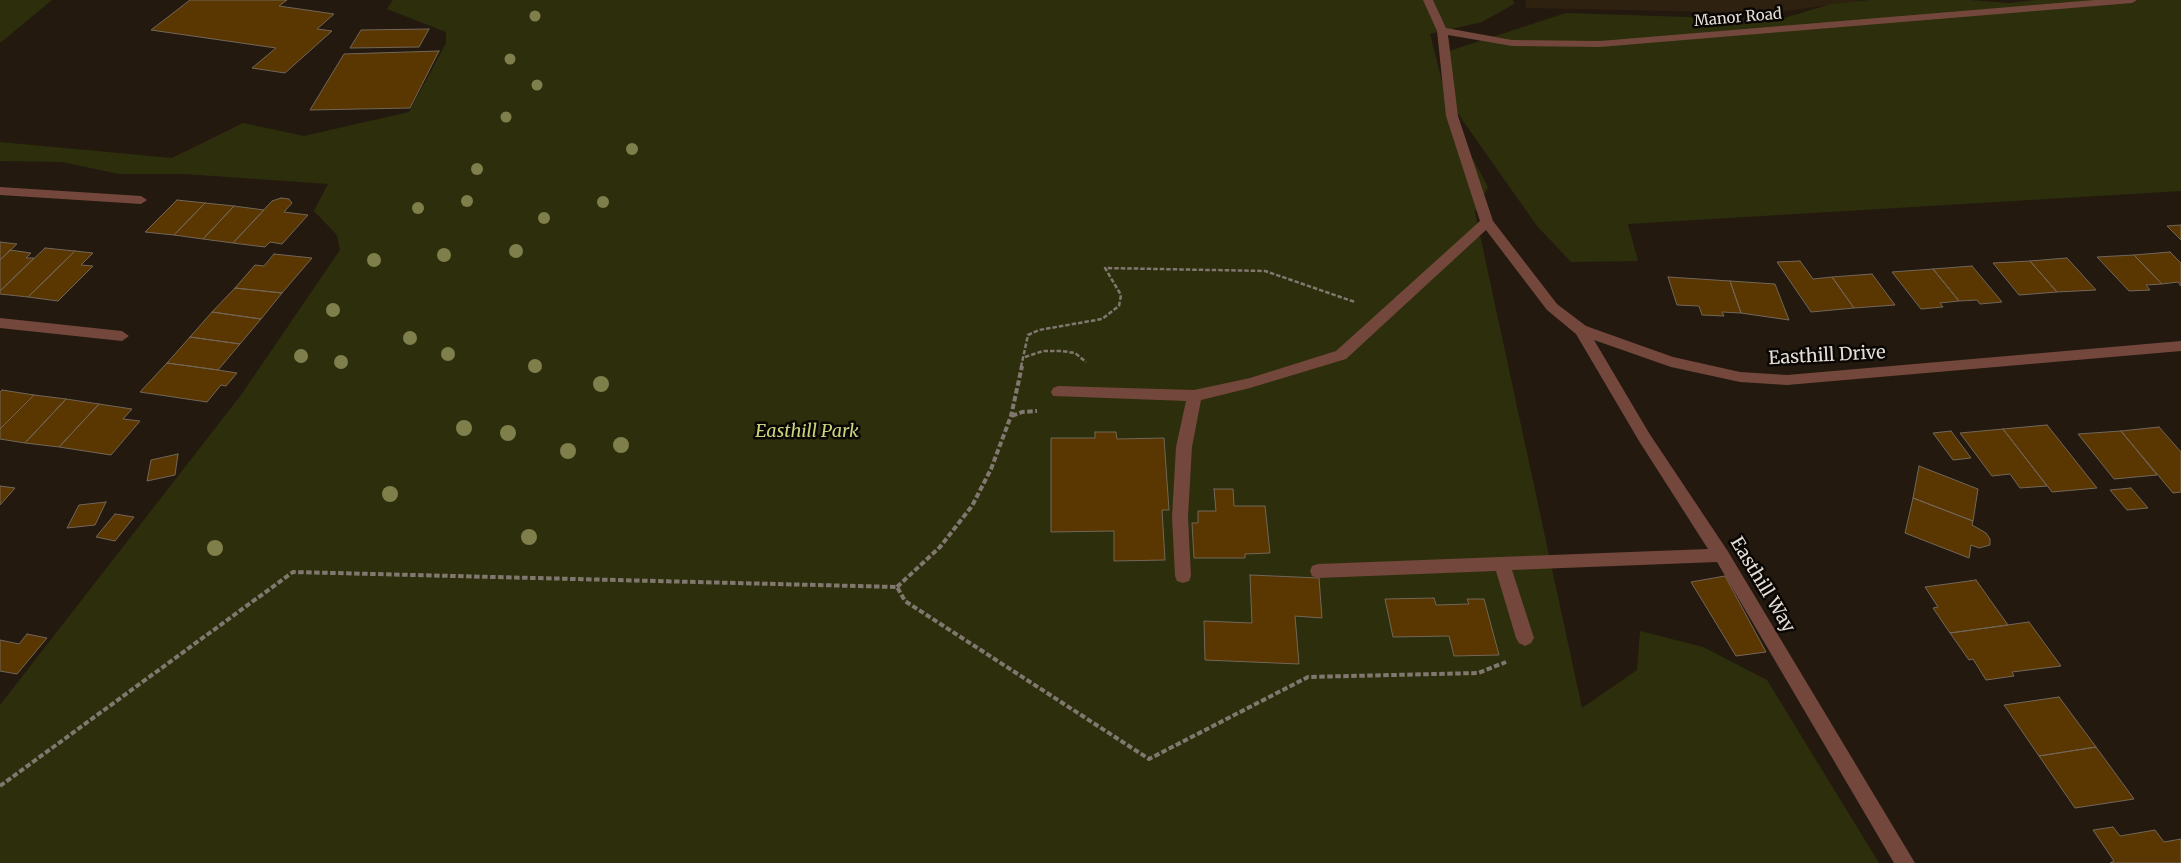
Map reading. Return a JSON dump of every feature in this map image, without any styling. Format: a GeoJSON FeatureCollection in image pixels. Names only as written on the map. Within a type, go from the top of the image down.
{"type":"FeatureCollection","features":[{"type":"Feature","properties":{"kind":"street"},"geometry":{"type":"LineString","coordinates":[[1428,0],[1442,31]]}},
{"type":"Feature","properties":{"kind":"street","name":"Manor Road"},"geometry":{"type":"LineString","coordinates":[[1442,31],[1512,43],[1600,44],[2132,0]]}},
{"type":"Feature","properties":{"kind":"street","name":"Easthill Drive"},"geometry":{"type":"LineString","coordinates":[[1442,31],[1452,116],[1487,222],[1552,307],[1582,330],[1671,362],[1740,377],[1786,380],[2181,346]]}},
{"type":"Feature","properties":{"kind":"street"},"geometry":{"type":"LineString","coordinates":[[0,191],[141,200]]}},
{"type":"Feature","properties":{"kind":"street"},"geometry":{"type":"LineString","coordinates":[[1058,392],[1194,396],[1250,383],[1341,355],[1487,222]]}},
{"type":"Feature","properties":{"kind":"street"},"geometry":{"type":"LineString","coordinates":[[0,324],[122,336]]}},
{"type":"Feature","properties":{"kind":"street","name":"Easthill Way"},"geometry":{"type":"LineString","coordinates":[[1582,330],[1644,437],[1721,554],[1905,863]]}},
{"type":"Feature","properties":{"kind":"street"},"geometry":{"type":"LineString","coordinates":[[1183,576],[1180,517],[1184,447],[1194,396]]}},
{"type":"Feature","properties":{"kind":"street"},"geometry":{"type":"LineString","coordinates":[[1318,570],[1721,554]]}},
{"type":"Feature","properties":{"kind":"street"},"geometry":{"type":"LineString","coordinates":[[1501,562],[1525,638]]}},
{"type":"Feature","properties":{"kind":"path"},"geometry":{"type":"LineString","coordinates":[[0,786],[293,572],[897,587],[905,601],[1149,759],[1308,677],[1478,673],[1504,664],[1525,638]]}},
{"type":"Feature","properties":{"kind":"shaded area"},"geometry":{"type":"Polygon","coordinates":[[[1525,0],[1864,0],[1772,13],[1526,8],[1525,0]]]}},
{"type":"Feature","properties":{"kind":"green space"},"geometry":{"type":"Polygon","coordinates":[[[0,0],[52,0],[0,43],[0,0]]]}},
{"type":"Feature","properties":{"kind":"green space","name":"Easthill Park"},"geometry":{"type":"Polygon","coordinates":[[[393,0],[1513,0],[1514,4],[1482,22],[1430,34],[1461,157],[1473,159],[1488,187],[1475,212],[1582,708],[1637,670],[1640,631],[1703,647],[1767,680],[1879,863],[0,863],[0,705],[241,395],[340,250],[337,235],[314,211],[328,184],[185,174],[119,174],[62,162],[0,161],[0,142],[172,158],[243,123],[304,136],[409,112],[446,43],[446,32],[387,9],[393,0]]]}},
{"type":"Feature","properties":{"kind":"green space"},"geometry":{"type":"Polygon","coordinates":[[[1870,0],[1970,0],[2009,3],[2035,0],[2181,0],[2181,191],[1628,224],[1638,261],[1571,262],[1537,226],[1449,101],[1443,53],[1566,13],[1777,20],[1831,4],[1870,0]]]}},
{"type":"Feature","properties":{"kind":"building"},"geometry":{"type":"Polygon","coordinates":[[[190,0],[287,0],[279,6],[334,14],[317,29],[332,31],[285,73],[252,68],[276,48],[151,30],[190,0]]]}},
{"type":"Feature","properties":{"kind":"building"},"geometry":{"type":"Polygon","coordinates":[[[429,29],[419,47],[350,48],[361,30],[429,29]]]}},
{"type":"Feature","properties":{"kind":"building"},"geometry":{"type":"Polygon","coordinates":[[[439,51],[410,108],[310,110],[344,54],[439,51]]]}},
{"type":"Feature","properties":{"kind":"building"},"geometry":{"type":"Polygon","coordinates":[[[281,198],[289,199],[292,203],[284,212],[308,215],[282,244],[270,242],[265,247],[233,243],[272,201],[281,198]]]}},
{"type":"Feature","properties":{"kind":"building"},"geometry":{"type":"Polygon","coordinates":[[[177,200],[205,203],[174,235],[145,232],[177,200]]]}},
{"type":"Feature","properties":{"kind":"building"},"geometry":{"type":"Polygon","coordinates":[[[205,203],[234,206],[203,239],[174,235],[205,203]]]}},
{"type":"Feature","properties":{"kind":"building"},"geometry":{"type":"Polygon","coordinates":[[[234,206],[264,210],[233,243],[203,239],[234,206]]]}},
{"type":"Feature","properties":{"kind":"building"},"geometry":{"type":"Polygon","coordinates":[[[2181,225],[2181,240],[2167,226],[2181,225]]]}},
{"type":"Feature","properties":{"kind":"building"},"geometry":{"type":"Polygon","coordinates":[[[0,242],[17,244],[0,260],[0,242]]]}},
{"type":"Feature","properties":{"kind":"building"},"geometry":{"type":"Polygon","coordinates":[[[45,248],[75,251],[28,297],[0,294],[0,291],[45,248]]]}},
{"type":"Feature","properties":{"kind":"building"},"geometry":{"type":"Polygon","coordinates":[[[10,250],[31,253],[26,258],[34,258],[0,291],[0,260],[10,250]]]}},
{"type":"Feature","properties":{"kind":"building"},"geometry":{"type":"Polygon","coordinates":[[[75,251],[93,253],[81,265],[93,266],[58,301],[28,297],[75,251]]]}},
{"type":"Feature","properties":{"kind":"building"},"geometry":{"type":"Polygon","coordinates":[[[2170,252],[2181,263],[2181,286],[2178,282],[2162,284],[2134,255],[2170,252]]]}},
{"type":"Feature","properties":{"kind":"building"},"geometry":{"type":"Polygon","coordinates":[[[274,254],[312,258],[282,293],[235,288],[255,265],[264,266],[274,254]]]}},
{"type":"Feature","properties":{"kind":"building"},"geometry":{"type":"Polygon","coordinates":[[[2134,255],[2162,284],[2146,285],[2150,290],[2129,291],[2097,257],[2134,255]]]}},
{"type":"Feature","properties":{"kind":"building"},"geometry":{"type":"Polygon","coordinates":[[[2067,258],[2096,290],[2057,292],[2030,261],[2067,258]]]}},
{"type":"Feature","properties":{"kind":"building"},"geometry":{"type":"Polygon","coordinates":[[[1800,261],[1813,279],[1832,277],[1854,308],[1811,312],[1777,262],[1800,261]]]}},
{"type":"Feature","properties":{"kind":"building"},"geometry":{"type":"Polygon","coordinates":[[[2030,261],[2057,292],[2019,295],[1993,263],[2030,261]]]}},
{"type":"Feature","properties":{"kind":"building"},"geometry":{"type":"Polygon","coordinates":[[[1972,266],[2002,302],[1980,304],[1977,300],[1959,301],[1933,269],[1972,266]]]}},
{"type":"Feature","properties":{"kind":"building"},"geometry":{"type":"Polygon","coordinates":[[[1933,269],[1959,301],[1940,303],[1943,307],[1921,309],[1892,272],[1933,269]]]}},
{"type":"Feature","properties":{"kind":"building"},"geometry":{"type":"Polygon","coordinates":[[[1872,274],[1895,305],[1854,308],[1832,277],[1872,274]]]}},
{"type":"Feature","properties":{"kind":"building"},"geometry":{"type":"Polygon","coordinates":[[[1668,277],[1730,281],[1741,313],[1722,312],[1724,316],[1702,315],[1699,306],[1677,305],[1668,277]]]}},
{"type":"Feature","properties":{"kind":"building"},"geometry":{"type":"Polygon","coordinates":[[[1730,281],[1775,284],[1789,320],[1741,313],[1730,281]]]}},
{"type":"Feature","properties":{"kind":"building"},"geometry":{"type":"Polygon","coordinates":[[[235,288],[282,293],[261,319],[212,312],[235,288]]]}},
{"type":"Feature","properties":{"kind":"building"},"geometry":{"type":"Polygon","coordinates":[[[212,312],[261,319],[240,344],[190,337],[212,312]]]}},
{"type":"Feature","properties":{"kind":"building"},"geometry":{"type":"Polygon","coordinates":[[[190,337],[240,344],[218,370],[167,363],[190,337]]]}},
{"type":"Feature","properties":{"kind":"building"},"geometry":{"type":"Polygon","coordinates":[[[167,363],[237,373],[226,386],[221,385],[207,402],[140,392],[167,363]]]}},
{"type":"Feature","properties":{"kind":"building"},"geometry":{"type":"Polygon","coordinates":[[[2,390],[34,395],[0,429],[0,392],[2,390]]]}},
{"type":"Feature","properties":{"kind":"building"},"geometry":{"type":"Polygon","coordinates":[[[34,395],[66,399],[25,443],[0,439],[0,429],[34,395]]]}},
{"type":"Feature","properties":{"kind":"building"},"geometry":{"type":"Polygon","coordinates":[[[66,399],[99,404],[59,447],[25,443],[66,399]]]}},
{"type":"Feature","properties":{"kind":"building"},"geometry":{"type":"Polygon","coordinates":[[[99,404],[132,409],[123,419],[140,421],[111,455],[59,447],[99,404]]]}},
{"type":"Feature","properties":{"kind":"building"},"geometry":{"type":"Polygon","coordinates":[[[2047,425],[2097,488],[2052,492],[2003,429],[2047,425]]]}},
{"type":"Feature","properties":{"kind":"building"},"geometry":{"type":"Polygon","coordinates":[[[2159,427],[2181,452],[2181,492],[2173,493],[2121,431],[2159,427]]]}},
{"type":"Feature","properties":{"kind":"building"},"geometry":{"type":"Polygon","coordinates":[[[2003,429],[2047,486],[2020,488],[2010,474],[1992,476],[1960,433],[2003,429]]]}},
{"type":"Feature","properties":{"kind":"building"},"geometry":{"type":"Polygon","coordinates":[[[1951,431],[1971,458],[1953,460],[1933,433],[1951,431]]]}},
{"type":"Feature","properties":{"kind":"building"},"geometry":{"type":"Polygon","coordinates":[[[2121,431],[2157,475],[2114,479],[2078,434],[2121,431]]]}},
{"type":"Feature","properties":{"kind":"building"},"geometry":{"type":"Polygon","coordinates":[[[1095,432],[1116,432],[1117,439],[1164,438],[1169,510],[1162,510],[1165,560],[1114,561],[1114,531],[1051,532],[1051,438],[1095,438],[1095,432]]]}},
{"type":"Feature","properties":{"kind":"building"},"geometry":{"type":"Polygon","coordinates":[[[178,454],[175,475],[147,481],[151,460],[178,454]]]}},
{"type":"Feature","properties":{"kind":"building"},"geometry":{"type":"Polygon","coordinates":[[[1919,466],[1978,489],[1973,521],[1913,498],[1919,466]]]}},
{"type":"Feature","properties":{"kind":"building"},"geometry":{"type":"Polygon","coordinates":[[[0,486],[15,488],[0,505],[0,486]]]}},
{"type":"Feature","properties":{"kind":"building"},"geometry":{"type":"Polygon","coordinates":[[[2131,488],[2148,508],[2127,510],[2110,490],[2131,488]]]}},
{"type":"Feature","properties":{"kind":"building"},"geometry":{"type":"Polygon","coordinates":[[[1214,489],[1233,489],[1234,506],[1265,506],[1270,553],[1245,554],[1245,558],[1194,558],[1192,523],[1198,523],[1198,511],[1216,511],[1214,489]]]}},
{"type":"Feature","properties":{"kind":"building"},"geometry":{"type":"Polygon","coordinates":[[[1913,498],[1973,521],[1972,525],[1986,533],[1990,539],[1990,545],[1979,548],[1971,545],[1969,558],[1905,533],[1913,498]]]}},
{"type":"Feature","properties":{"kind":"building"},"geometry":{"type":"Polygon","coordinates":[[[106,502],[95,525],[67,528],[79,505],[106,502]]]}},
{"type":"Feature","properties":{"kind":"building"},"geometry":{"type":"Polygon","coordinates":[[[115,514],[134,517],[115,541],[96,537],[115,514]]]}},
{"type":"Feature","properties":{"kind":"building"},"geometry":{"type":"Polygon","coordinates":[[[1250,575],[1319,578],[1322,618],[1295,616],[1299,664],[1205,660],[1204,621],[1252,623],[1250,575]]]}},
{"type":"Feature","properties":{"kind":"building"},"geometry":{"type":"Polygon","coordinates":[[[1725,576],[1766,652],[1736,656],[1691,582],[1725,576]]]}},
{"type":"Feature","properties":{"kind":"building"},"geometry":{"type":"Polygon","coordinates":[[[1976,580],[2008,625],[1950,633],[1933,608],[1938,607],[1925,587],[1976,580]]]}},
{"type":"Feature","properties":{"kind":"building"},"geometry":{"type":"Polygon","coordinates":[[[1434,598],[1436,605],[1469,604],[1467,599],[1484,599],[1499,655],[1454,656],[1449,636],[1393,637],[1385,599],[1434,598]]]}},
{"type":"Feature","properties":{"kind":"building"},"geometry":{"type":"Polygon","coordinates":[[[2029,622],[2061,666],[2012,672],[2014,676],[1986,680],[1973,659],[1969,660],[1950,633],[2029,622]]]}},
{"type":"Feature","properties":{"kind":"building"},"geometry":{"type":"Polygon","coordinates":[[[27,634],[47,638],[17,674],[0,671],[0,640],[19,644],[27,634]]]}},
{"type":"Feature","properties":{"kind":"building"},"geometry":{"type":"Polygon","coordinates":[[[2059,697],[2096,747],[2039,756],[2004,705],[2059,697]]]}},
{"type":"Feature","properties":{"kind":"building"},"geometry":{"type":"Polygon","coordinates":[[[2096,747],[2134,799],[2075,808],[2039,756],[2096,747]]]}},
{"type":"Feature","properties":{"kind":"building"},"geometry":{"type":"Polygon","coordinates":[[[2113,827],[2120,836],[2155,830],[2164,842],[2181,839],[2181,863],[2110,863],[2114,861],[2093,830],[2113,827]]]}}]}
